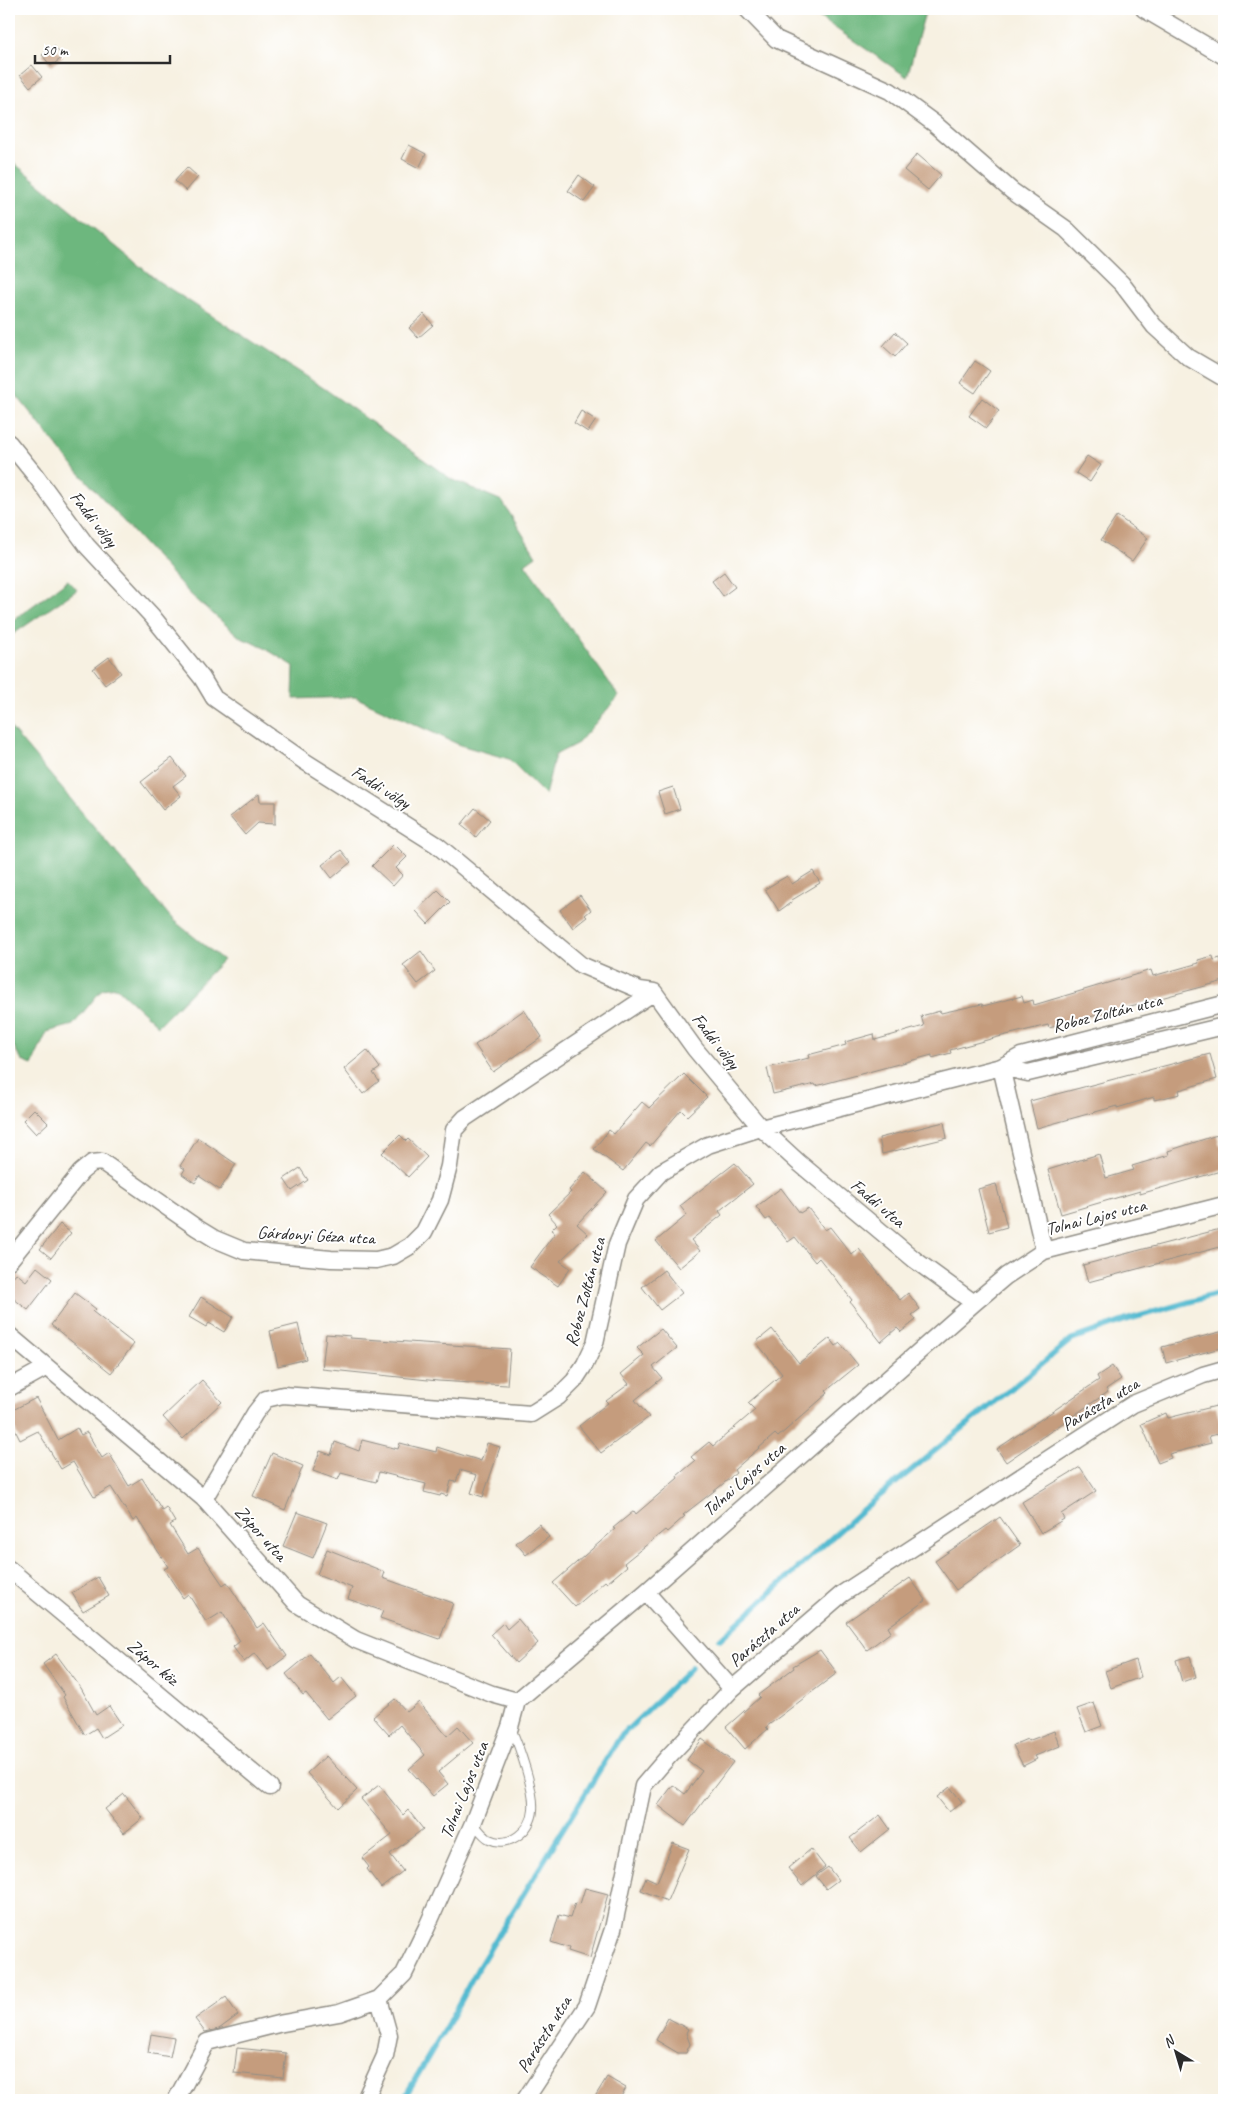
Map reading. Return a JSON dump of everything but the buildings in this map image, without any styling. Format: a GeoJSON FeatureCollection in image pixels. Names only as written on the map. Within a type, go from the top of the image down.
{"type":"FeatureCollection","features":[{"type":"Feature","properties":{"kind":"street"},"geometry":{"type":"LineString","coordinates":[[747,9],[776,39],[890,91],[935,124],[1012,191],[1066,229],[1122,284],[1154,326],[1188,357],[1224,378]]}},
{"type":"Feature","properties":{"kind":"street"},"geometry":{"type":"LineString","coordinates":[[1144,9],[1224,56]]}},
{"type":"Feature","properties":{"kind":"street","name":"Faddi völgy"},"geometry":{"type":"LineString","coordinates":[[9,443],[88,546],[152,616],[202,678],[214,698],[304,762],[437,845],[581,965],[640,990],[654,992],[695,1049],[761,1128]]}},
{"type":"Feature","properties":{"kind":"street","name":"Gárdonyi Géza utca"},"geometry":{"type":"LineString","coordinates":[[9,1261],[81,1172],[92,1163],[102,1162],[197,1228],[215,1239],[244,1251],[330,1259],[376,1260],[393,1256],[410,1246],[424,1232],[432,1218],[444,1183],[454,1130],[465,1118],[654,992]]}},
{"type":"Feature","properties":{"kind":"street","name":"Roboz Zoltán utca"},"geometry":{"type":"LineString","coordinates":[[204,1499],[255,1413],[266,1399],[283,1395],[531,1414],[558,1397],[574,1381],[595,1343],[617,1244],[636,1199],[661,1172],[708,1145],[761,1128],[1001,1067],[1021,1056],[1224,1004]]}},
{"type":"Feature","properties":{"kind":"street","name":"Roboz Zoltán utca"},"geometry":{"type":"LineString","coordinates":[[1001,1067],[1028,1073],[1224,1026]]}},
{"type":"Feature","properties":{"kind":"street"},"geometry":{"type":"LineString","coordinates":[[1001,1067],[1044,1251]]}},
{"type":"Feature","properties":{"kind":"street","name":"Faddi utca"},"geometry":{"type":"LineString","coordinates":[[761,1128],[798,1162],[915,1260],[974,1303]]}},
{"type":"Feature","properties":{"kind":"street","name":"Tolnai Lajos utca"},"geometry":{"type":"LineString","coordinates":[[379,1999],[404,1974],[426,1929],[473,1823],[510,1727],[517,1701],[646,1592],[1006,1276],[1044,1251],[1224,1205]]}},
{"type":"Feature","properties":{"kind":"street","name":"Zápor utca"},"geometry":{"type":"LineString","coordinates":[[9,1335],[204,1499],[297,1604],[356,1640],[492,1694],[517,1701]]}},
{"type":"Feature","properties":{"kind":"street"},"geometry":{"type":"LineString","coordinates":[[9,1388],[47,1367]]}},
{"type":"Feature","properties":{"kind":"street","name":"Parászta utca"},"geometry":{"type":"LineString","coordinates":[[525,2100],[587,2006],[613,1929],[643,1786],[732,1689],[842,1594],[1079,1439],[1133,1404],[1203,1375],[1224,1369]]}},
{"type":"Feature","properties":{"kind":"street","name":"Zápor köz"},"geometry":{"type":"LineString","coordinates":[[9,1569],[270,1788]]}},
{"type":"Feature","properties":{"kind":"street"},"geometry":{"type":"LineString","coordinates":[[646,1592],[732,1689]]}},
{"type":"Feature","properties":{"kind":"street"},"geometry":{"type":"LineString","coordinates":[[176,2100],[206,2042],[278,2024],[339,2012],[379,1999],[389,2035],[385,2056],[365,2100]]}},
{"type":"Feature","properties":{"kind":"lane"},"geometry":{"type":"LineString","coordinates":[[473,1823],[490,1839],[503,1842],[518,1837],[531,1822],[534,1809],[530,1790],[519,1746],[510,1727]]}},
{"type":"Feature","properties":{"kind":"green space"},"geometry":{"type":"Polygon","coordinates":[[[810,9],[926,9],[907,77],[819,17],[810,9]]]}},
{"type":"Feature","properties":{"kind":"green space"},"geometry":{"type":"Polygon","coordinates":[[[9,159],[158,281],[325,389],[451,479],[502,501],[536,556],[525,564],[619,696],[578,743],[555,755],[545,795],[509,759],[460,745],[355,697],[293,699],[294,666],[261,646],[241,638],[190,594],[73,466],[9,386],[9,159]]]}},
{"type":"Feature","properties":{"kind":"green space"},"geometry":{"type":"Polygon","coordinates":[[[68,580],[77,590],[9,637],[9,623],[68,580]]]}},
{"type":"Feature","properties":{"kind":"green space"},"geometry":{"type":"Polygon","coordinates":[[[9,726],[173,920],[223,960],[158,1026],[116,987],[102,989],[73,1025],[47,1032],[32,1065],[22,1061],[9,1038],[9,726]]]}},
{"type":"Feature","properties":{"kind":"waterway"},"geometry":{"type":"LineString","coordinates":[[720,1639],[861,1511],[1072,1339],[1126,1320],[1224,1292]]}},
{"type":"Feature","properties":{"kind":"waterway"},"geometry":{"type":"LineString","coordinates":[[403,2100],[478,1968],[620,1737],[691,1668]]}}]}
